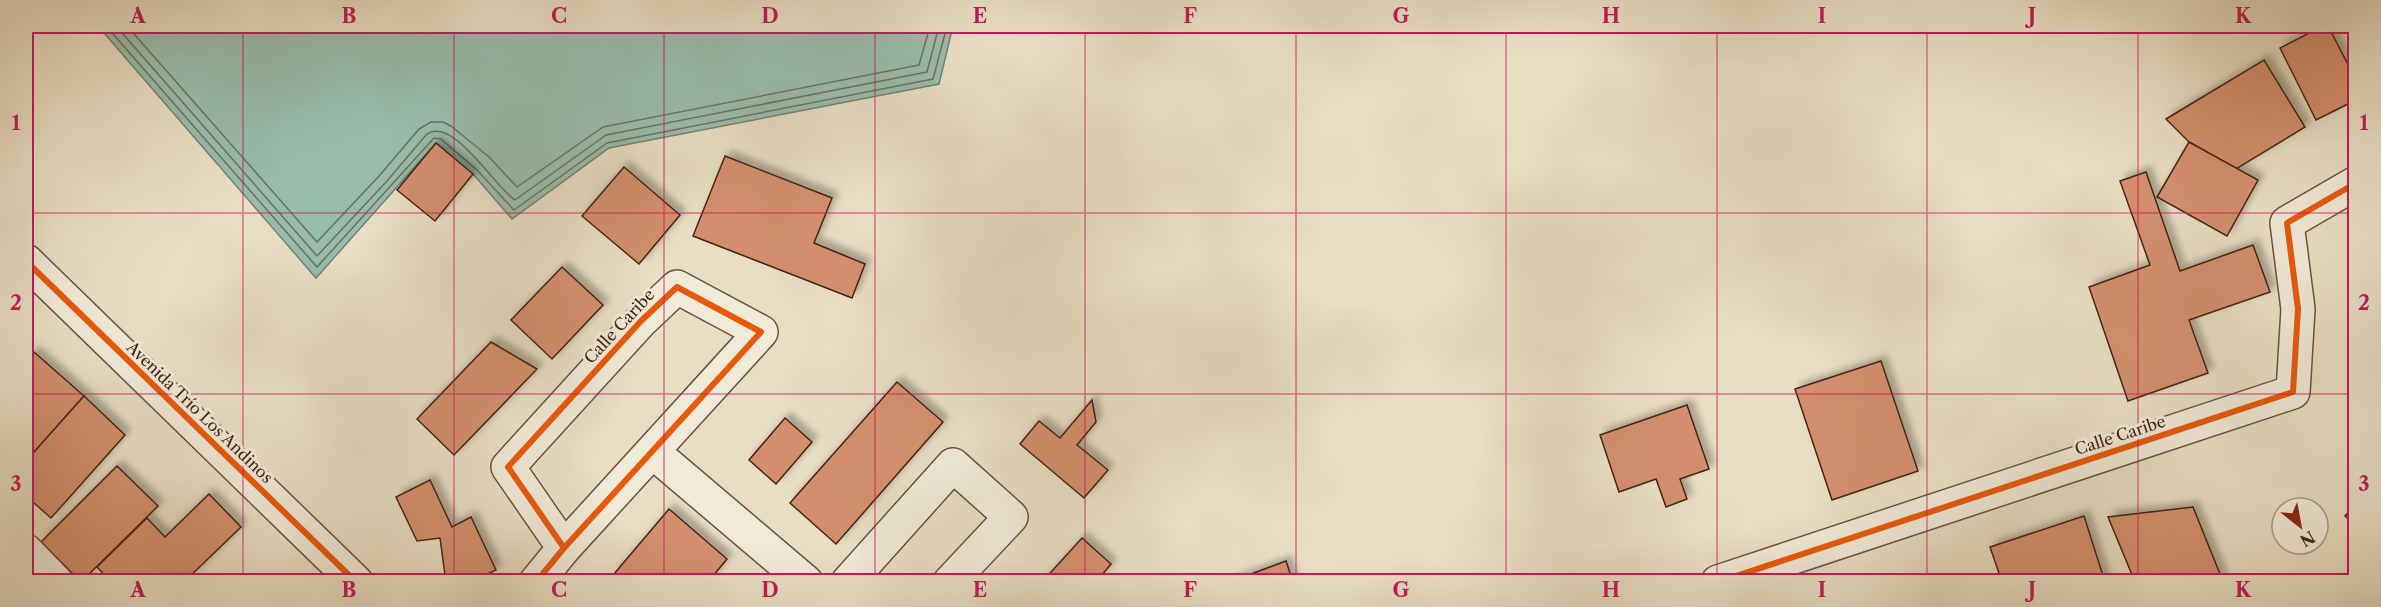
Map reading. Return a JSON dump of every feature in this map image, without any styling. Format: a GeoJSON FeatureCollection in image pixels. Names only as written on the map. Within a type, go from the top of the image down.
{"type":"FeatureCollection","features":[{"type":"Feature","properties":{"kind":"street","name":"Calle Caribe"},"geometry":{"type":"LineString","coordinates":[[1718,582],[2293,392],[2298,309],[2287,223],[2355,183]]}},
{"type":"Feature","properties":{"kind":"street","name":"Avenida Trío Los Andinos"},"geometry":{"type":"LineString","coordinates":[[26,261],[356,582]]}},
{"type":"Feature","properties":{"kind":"street","name":"Calle Caribe"},"geometry":{"type":"LineString","coordinates":[[536,582],[564,548],[761,332],[676,286],[641,321],[508,467],[564,548]]}},
{"type":"Feature","properties":{"kind":"street"},"geometry":{"type":"LineString","coordinates":[[652,452],[806,582]]}},
{"type":"Feature","properties":{"kind":"street"},"geometry":{"type":"LineString","coordinates":[[848,582],[953,465],[1011,517],[950,582]]}},
{"type":"Feature","properties":{"kind":"street"},"geometry":{"type":"LineString","coordinates":[[26,551],[56,582]]}},
{"type":"Feature","properties":{"kind":"water"},"geometry":{"type":"Polygon","coordinates":[[[98,26],[953,26],[939,84],[609,148],[512,219],[473,174],[436,143],[316,278],[98,26]]]}},
{"type":"Feature","properties":{"kind":"building"},"geometry":{"type":"Polygon","coordinates":[[[2323,26],[2328,26],[2356,80],[2356,100],[2316,120],[2280,48],[2323,26]]]}},
{"type":"Feature","properties":{"kind":"building"},"geometry":{"type":"Polygon","coordinates":[[[2264,60],[2305,127],[2236,169],[2189,142],[2166,119],[2264,60]]]}},
{"type":"Feature","properties":{"kind":"building"},"geometry":{"type":"Polygon","coordinates":[[[2189,142],[2258,180],[2227,236],[2157,197],[2189,142]]]}},
{"type":"Feature","properties":{"kind":"building"},"geometry":{"type":"Polygon","coordinates":[[[436,143],[473,174],[435,221],[397,190],[436,143]]]}},
{"type":"Feature","properties":{"kind":"building"},"geometry":{"type":"Polygon","coordinates":[[[725,156],[832,198],[814,243],[865,264],[852,298],[693,236],[725,156]]]}},
{"type":"Feature","properties":{"kind":"building"},"geometry":{"type":"Polygon","coordinates":[[[624,167],[680,215],[639,264],[582,216],[624,167]]]}},
{"type":"Feature","properties":{"kind":"building"},"geometry":{"type":"Polygon","coordinates":[[[2146,172],[2180,271],[2253,245],[2270,292],[2189,320],[2208,373],[2128,401],[2089,287],[2150,265],[2120,181],[2146,172]]]}},
{"type":"Feature","properties":{"kind":"building"},"geometry":{"type":"Polygon","coordinates":[[[562,267],[603,305],[552,359],[511,320],[562,267]]]}},
{"type":"Feature","properties":{"kind":"building"},"geometry":{"type":"Polygon","coordinates":[[[2356,269],[2356,290],[2348,272],[2356,269]]]}},
{"type":"Feature","properties":{"kind":"building"},"geometry":{"type":"Polygon","coordinates":[[[491,342],[537,369],[454,455],[417,419],[491,342]]]}},
{"type":"Feature","properties":{"kind":"building"},"geometry":{"type":"Polygon","coordinates":[[[34,352],[84,396],[26,461],[26,361],[34,352]]]}},
{"type":"Feature","properties":{"kind":"building"},"geometry":{"type":"Polygon","coordinates":[[[1881,361],[1918,471],[1832,500],[1795,389],[1881,361]]]}},
{"type":"Feature","properties":{"kind":"building"},"geometry":{"type":"Polygon","coordinates":[[[897,382],[943,422],[836,544],[790,503],[897,382]]]}},
{"type":"Feature","properties":{"kind":"building"},"geometry":{"type":"Polygon","coordinates":[[[84,396],[125,435],[51,518],[26,496],[26,461],[84,396]]]}},
{"type":"Feature","properties":{"kind":"building"},"geometry":{"type":"Polygon","coordinates":[[[1092,400],[1096,422],[1077,445],[1108,470],[1084,498],[1020,444],[1039,421],[1060,438],[1092,400]]]}},
{"type":"Feature","properties":{"kind":"building"},"geometry":{"type":"Polygon","coordinates":[[[1687,405],[1709,469],[1680,479],[1687,499],[1666,507],[1656,479],[1619,492],[1600,435],[1687,405]]]}},
{"type":"Feature","properties":{"kind":"building"},"geometry":{"type":"Polygon","coordinates":[[[785,418],[812,442],[776,484],[749,460],[785,418]]]}},
{"type":"Feature","properties":{"kind":"building"},"geometry":{"type":"Polygon","coordinates":[[[117,466],[158,506],[81,582],[41,542],[117,466]]]}},
{"type":"Feature","properties":{"kind":"building"},"geometry":{"type":"Polygon","coordinates":[[[2356,473],[2356,488],[2348,481],[2356,473]]]}},
{"type":"Feature","properties":{"kind":"building"},"geometry":{"type":"Polygon","coordinates":[[[430,480],[452,527],[471,517],[496,570],[471,582],[446,582],[440,538],[417,541],[396,497],[430,480]]]}},
{"type":"Feature","properties":{"kind":"building"},"geometry":{"type":"Polygon","coordinates":[[[209,494],[241,527],[184,582],[111,582],[97,567],[147,518],[165,537],[209,494]]]}},
{"type":"Feature","properties":{"kind":"building"},"geometry":{"type":"Polygon","coordinates":[[[2356,504],[2356,526],[2345,516],[2356,504]]]}},
{"type":"Feature","properties":{"kind":"building"},"geometry":{"type":"Polygon","coordinates":[[[2193,507],[2222,579],[2217,582],[2135,582],[2108,517],[2193,507]]]}},
{"type":"Feature","properties":{"kind":"building"},"geometry":{"type":"Polygon","coordinates":[[[669,509],[727,559],[708,582],[623,582],[614,574],[669,509]]]}},
{"type":"Feature","properties":{"kind":"building"},"geometry":{"type":"Polygon","coordinates":[[[2084,516],[2105,582],[2002,582],[1990,547],[2084,516]]]}},
{"type":"Feature","properties":{"kind":"building"},"geometry":{"type":"Polygon","coordinates":[[[1082,538],[1111,564],[1096,582],[1042,582],[1082,538]]]}},
{"type":"Feature","properties":{"kind":"building"},"geometry":{"type":"Polygon","coordinates":[[[1286,561],[1293,582],[1232,582],[1232,581],[1286,561]]]}},
{"type":"Feature","properties":{"kind":"cycle path"},"geometry":{"type":"LineString","coordinates":[[1718,582],[2293,392],[2298,309],[2287,223],[2356,183]]}},
{"type":"Feature","properties":{"kind":"cycle path"},"geometry":{"type":"LineString","coordinates":[[26,261],[356,582]]}},
{"type":"Feature","properties":{"kind":"cycle path"},"geometry":{"type":"LineString","coordinates":[[536,582],[564,548],[761,332],[677,287],[641,321],[508,467],[564,548]]}}]}
